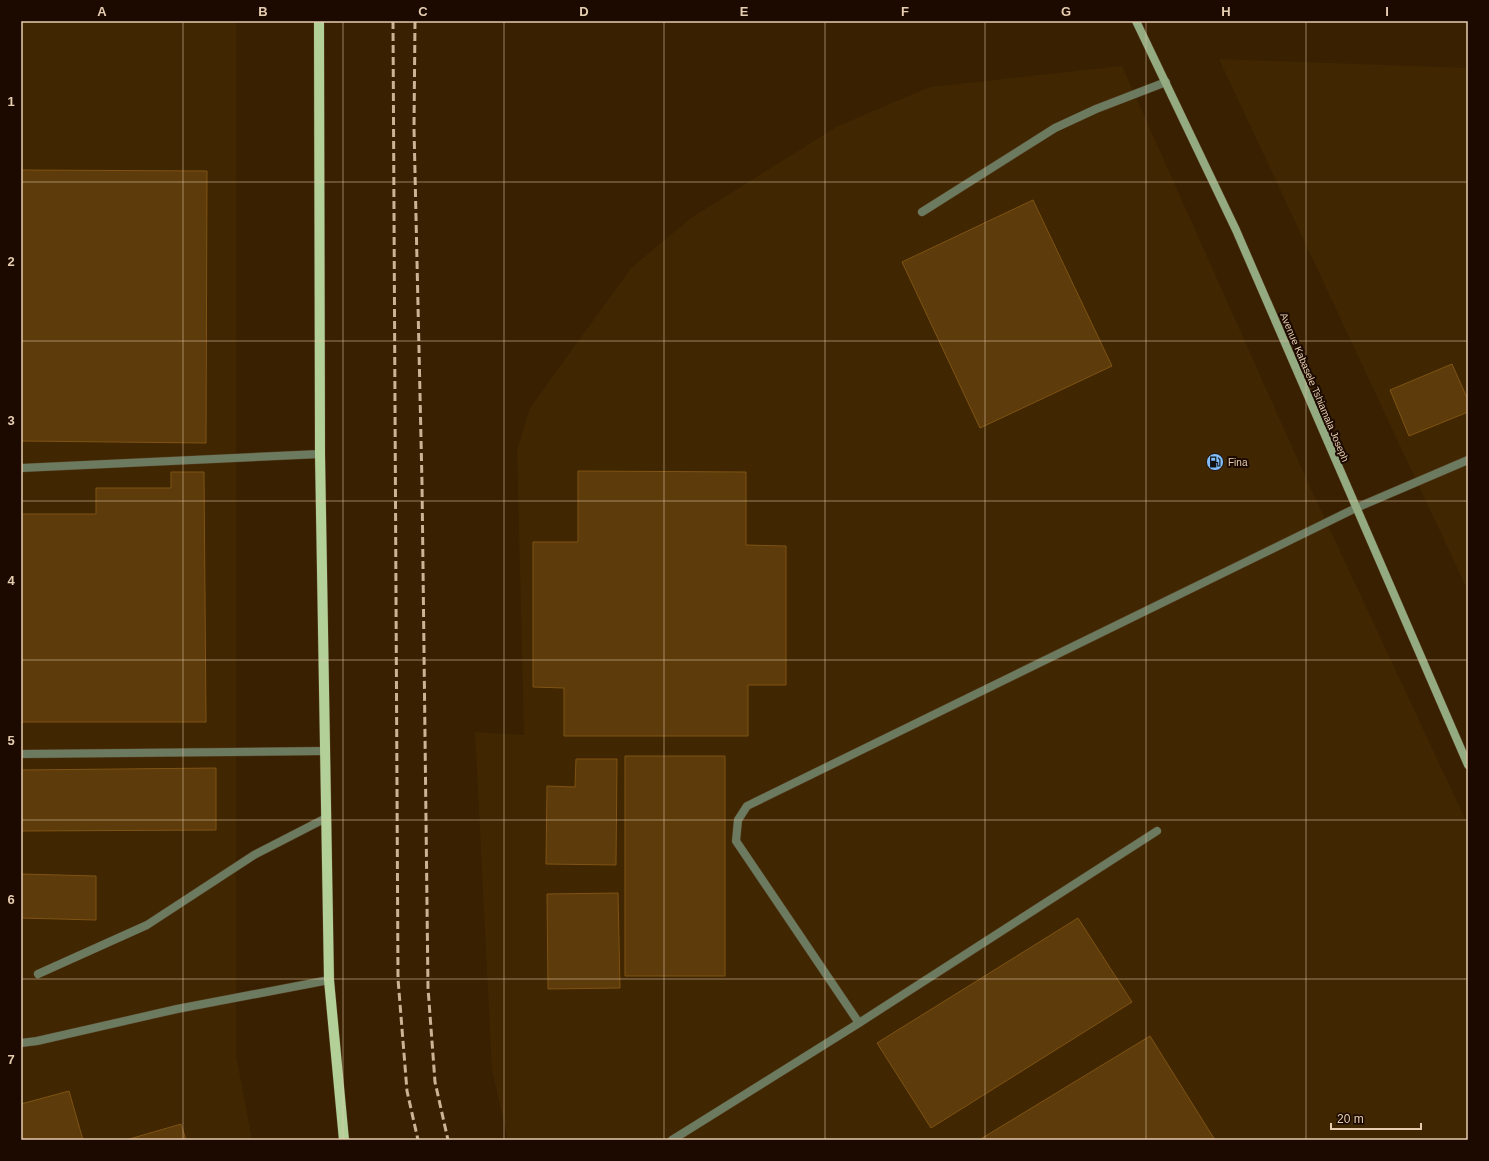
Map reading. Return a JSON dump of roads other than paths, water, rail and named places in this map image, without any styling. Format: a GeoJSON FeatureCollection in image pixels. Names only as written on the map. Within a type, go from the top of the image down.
{"type":"FeatureCollection","features":[{"type":"Feature","properties":{"kind":"main road"},"geometry":{"type":"LineString","coordinates":[[319,21],[320,454],[329,980],[344,1140]]}},
{"type":"Feature","properties":{"kind":"main road","name":"Avenue Kabasele Tshiamala Joseph"},"geometry":{"type":"LineString","coordinates":[[1136,21],[1236,230],[1468,765]]}},
{"type":"Feature","properties":{"kind":"street"},"geometry":{"type":"LineString","coordinates":[[922,212],[1055,128],[1096,109],[1166,82]]}},
{"type":"Feature","properties":{"kind":"street"},"geometry":{"type":"LineString","coordinates":[[21,468],[320,454]]}},
{"type":"Feature","properties":{"kind":"street"},"geometry":{"type":"LineString","coordinates":[[859,1023],[736,841],[738,820],[747,806],[1356,508],[1468,460]]}},
{"type":"Feature","properties":{"kind":"street"},"geometry":{"type":"LineString","coordinates":[[21,754],[325,751]]}},
{"type":"Feature","properties":{"kind":"street"},"geometry":{"type":"LineString","coordinates":[[38,974],[147,925],[254,855],[326,818]]}},
{"type":"Feature","properties":{"kind":"street"},"geometry":{"type":"LineString","coordinates":[[672,1140],[859,1023],[1156,831]]}},
{"type":"Feature","properties":{"kind":"street"},"geometry":{"type":"LineString","coordinates":[[21,1043],[37,1041],[177,1009],[329,980]]}},
{"type":"Feature","properties":{"kind":"railway"},"geometry":{"type":"LineString","coordinates":[[393,21],[398,979],[407,1091],[418,1140]]}},
{"type":"Feature","properties":{"kind":"railway"},"geometry":{"type":"LineString","coordinates":[[415,21],[414,128],[422,483],[428,988],[435,1082],[448,1140]]}},
{"type":"Feature","properties":{"kind":"place","name":"Fina"},"geometry":{"type":"Point","coordinates":[1215,462]}}]}
